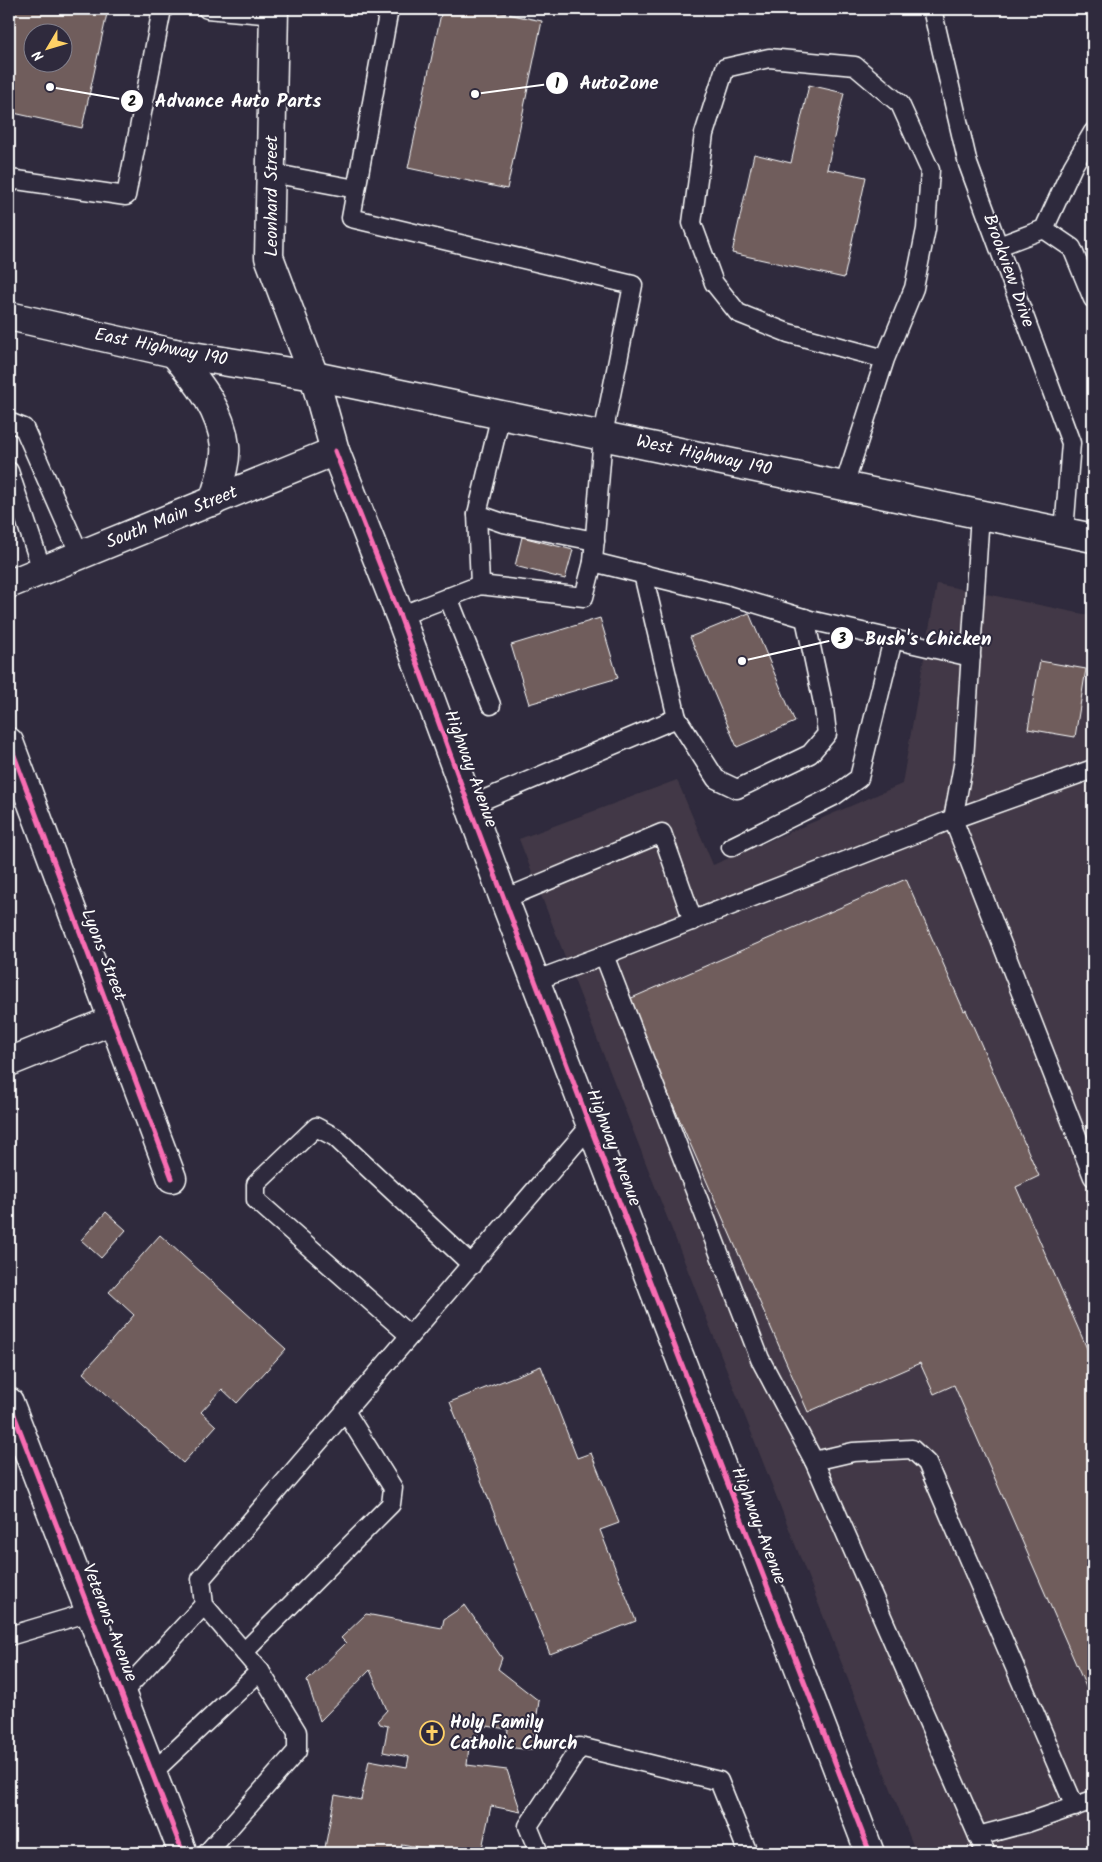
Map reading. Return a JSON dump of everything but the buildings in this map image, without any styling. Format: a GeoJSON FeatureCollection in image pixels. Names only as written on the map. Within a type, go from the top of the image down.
{"type":"FeatureCollection","features":[{"type":"Feature","properties":{"kind":"street","name":"Leonhard Street"},"geometry":{"type":"LineString","coordinates":[[274,12],[269,257],[314,376],[335,451]]}},
{"type":"Feature","properties":{"kind":"street","name":"East Highway 190"},"geometry":{"type":"LineString","coordinates":[[9,316],[174,353],[314,376]]}},
{"type":"Feature","properties":{"kind":"street"},"geometry":{"type":"LineString","coordinates":[[174,353],[205,391],[219,421],[225,447],[221,474],[213,502]]}},
{"type":"Feature","properties":{"kind":"street","name":"West Highway 190"},"geometry":{"type":"LineString","coordinates":[[314,376],[1093,538]]}},
{"type":"Feature","properties":{"kind":"street","name":"South Main Street"},"geometry":{"type":"LineString","coordinates":[[9,584],[335,451]]}},
{"type":"Feature","properties":{"kind":"street","name":"Highway Avenue"},"geometry":{"type":"LineString","coordinates":[[335,451],[400,616],[534,981],[870,1853]]}},
{"type":"Feature","properties":{"kind":"street","name":"Lyons Street"},"geometry":{"type":"LineString","coordinates":[[9,742],[172,1178]]}},
{"type":"Feature","properties":{"kind":"street"},"geometry":{"type":"LineString","coordinates":[[9,1062],[113,1020]]}},
{"type":"Feature","properties":{"kind":"street","name":"Veterans Avenue"},"geometry":{"type":"LineString","coordinates":[[9,1402],[14,1432],[90,1612],[183,1853]]}},
{"type":"Feature","properties":{"kind":"lane"},"geometry":{"type":"LineString","coordinates":[[9,185],[10,179],[126,196],[162,9]]}},
{"type":"Feature","properties":{"kind":"lane"},"geometry":{"type":"LineString","coordinates":[[207,9],[274,12]]}},
{"type":"Feature","properties":{"kind":"lane"},"geometry":{"type":"LineString","coordinates":[[390,9],[351,218],[633,285],[603,435],[593,562],[584,596],[480,585],[400,616]]}},
{"type":"Feature","properties":{"kind":"lane","name":"Brookview Drive"},"geometry":{"type":"LineString","coordinates":[[932,9],[968,164],[1071,443],[1064,532]]}},
{"type":"Feature","properties":{"kind":"lane"},"geometry":{"type":"LineString","coordinates":[[844,486],[884,358],[914,288],[926,229],[930,170],[900,104],[854,66],[769,58],[725,68],[704,134],[692,223],[714,283],[738,313],[788,333],[884,358]]}},
{"type":"Feature","properties":{"kind":"lane"},"geometry":{"type":"LineString","coordinates":[[999,246],[1044,230],[1074,166],[1093,132]]}},
{"type":"Feature","properties":{"kind":"lane"},"geometry":{"type":"LineString","coordinates":[[271,173],[356,189]]}},
{"type":"Feature","properties":{"kind":"lane"},"geometry":{"type":"LineString","coordinates":[[1044,230],[1072,248],[1093,299]]}},
{"type":"Feature","properties":{"kind":"lane"},"geometry":{"type":"LineString","coordinates":[[480,585],[477,514],[500,414]]}},
{"type":"Feature","properties":{"kind":"lane"},"geometry":{"type":"LineString","coordinates":[[9,422],[24,428],[80,555]]}},
{"type":"Feature","properties":{"kind":"lane"},"geometry":{"type":"LineString","coordinates":[[10,479],[42,570]]}},
{"type":"Feature","properties":{"kind":"lane"},"geometry":{"type":"LineString","coordinates":[[477,514],[504,523],[595,541]]}},
{"type":"Feature","properties":{"kind":"lane"},"geometry":{"type":"LineString","coordinates":[[980,514],[964,760],[953,819],[1093,1176]]}},
{"type":"Feature","properties":{"kind":"lane"},"geometry":{"type":"LineString","coordinates":[[593,562],[727,595],[805,618],[971,656]]}},
{"type":"Feature","properties":{"kind":"lane"},"geometry":{"type":"LineString","coordinates":[[643,574],[677,718],[716,779],[736,789],[810,754],[827,734],[824,708],[805,618]]}},
{"type":"Feature","properties":{"kind":"lane"},"geometry":{"type":"LineString","coordinates":[[448,598],[491,705]]}},
{"type":"Feature","properties":{"kind":"lane"},"geometry":{"type":"LineString","coordinates":[[730,847],[834,796],[859,778],[893,639]]}},
{"type":"Feature","properties":{"kind":"lane"},"geometry":{"type":"LineString","coordinates":[[469,806],[677,718]]}},
{"type":"Feature","properties":{"kind":"lane"},"geometry":{"type":"LineString","coordinates":[[534,981],[953,819],[1093,769]]}},
{"type":"Feature","properties":{"kind":"lane"},"geometry":{"type":"LineString","coordinates":[[504,899],[662,833],[693,921]]}},
{"type":"Feature","properties":{"kind":"lane"},"geometry":{"type":"LineString","coordinates":[[604,955],[760,1360],[814,1461],[986,1853]]}},
{"type":"Feature","properties":{"kind":"lane"},"geometry":{"type":"LineString","coordinates":[[207,1853],[297,1751],[297,1732],[260,1671],[204,1605],[200,1579],[590,1126]]}},
{"type":"Feature","properties":{"kind":"lane"},"geometry":{"type":"LineString","coordinates":[[409,1336],[256,1200],[256,1184],[316,1127],[335,1136],[472,1265]]}},
{"type":"Feature","properties":{"kind":"lane"},"geometry":{"type":"LineString","coordinates":[[244,1652],[391,1504],[393,1488],[345,1411]]}},
{"type":"Feature","properties":{"kind":"lane"},"geometry":{"type":"LineString","coordinates":[[814,1461],[853,1452],[912,1449],[927,1463],[1074,1807]]}},
{"type":"Feature","properties":{"kind":"lane"},"geometry":{"type":"LineString","coordinates":[[122,1693],[204,1605]]}},
{"type":"Feature","properties":{"kind":"lane"},"geometry":{"type":"LineString","coordinates":[[9,1636],[90,1612]]}},
{"type":"Feature","properties":{"kind":"lane"},"geometry":{"type":"LineString","coordinates":[[153,1772],[260,1671]]}},
{"type":"Feature","properties":{"kind":"lane"},"geometry":{"type":"LineString","coordinates":[[539,1853],[528,1826],[580,1747],[719,1781],[748,1853]]}},
{"type":"Feature","properties":{"kind":"lane"},"geometry":{"type":"LineString","coordinates":[[978,1836],[1027,1823],[1093,1800]]}},
{"type":"Feature","properties":{"kind":"shaded area"},"geometry":{"type":"Polygon","coordinates":[[[937,584],[1093,616],[1093,1853],[916,1853],[519,839],[677,780],[713,865],[902,784],[937,584]]]}},
{"type":"Feature","properties":{"kind":"cycle path"},"geometry":{"type":"LineString","coordinates":[[335,451],[400,616],[469,806],[590,1126],[870,1853]]}},
{"type":"Feature","properties":{"kind":"cycle path"},"geometry":{"type":"LineString","coordinates":[[9,742],[172,1178]]}},
{"type":"Feature","properties":{"kind":"cycle path"},"geometry":{"type":"LineString","coordinates":[[9,1402],[183,1853]]}},
{"type":"Feature","properties":{"kind":"place","name":"Advance Auto Parts"},"geometry":{"type":"Point","coordinates":[50,87]}},
{"type":"Feature","properties":{"kind":"place","name":"AutoZone"},"geometry":{"type":"Point","coordinates":[475,94]}},
{"type":"Feature","properties":{"kind":"place","name":"Bush's Chicken"},"geometry":{"type":"Point","coordinates":[742,661]}},
{"type":"Feature","properties":{"kind":"place","name":"Holy Family Catholic Church"},"geometry":{"type":"Point","coordinates":[432,1733]}}]}
